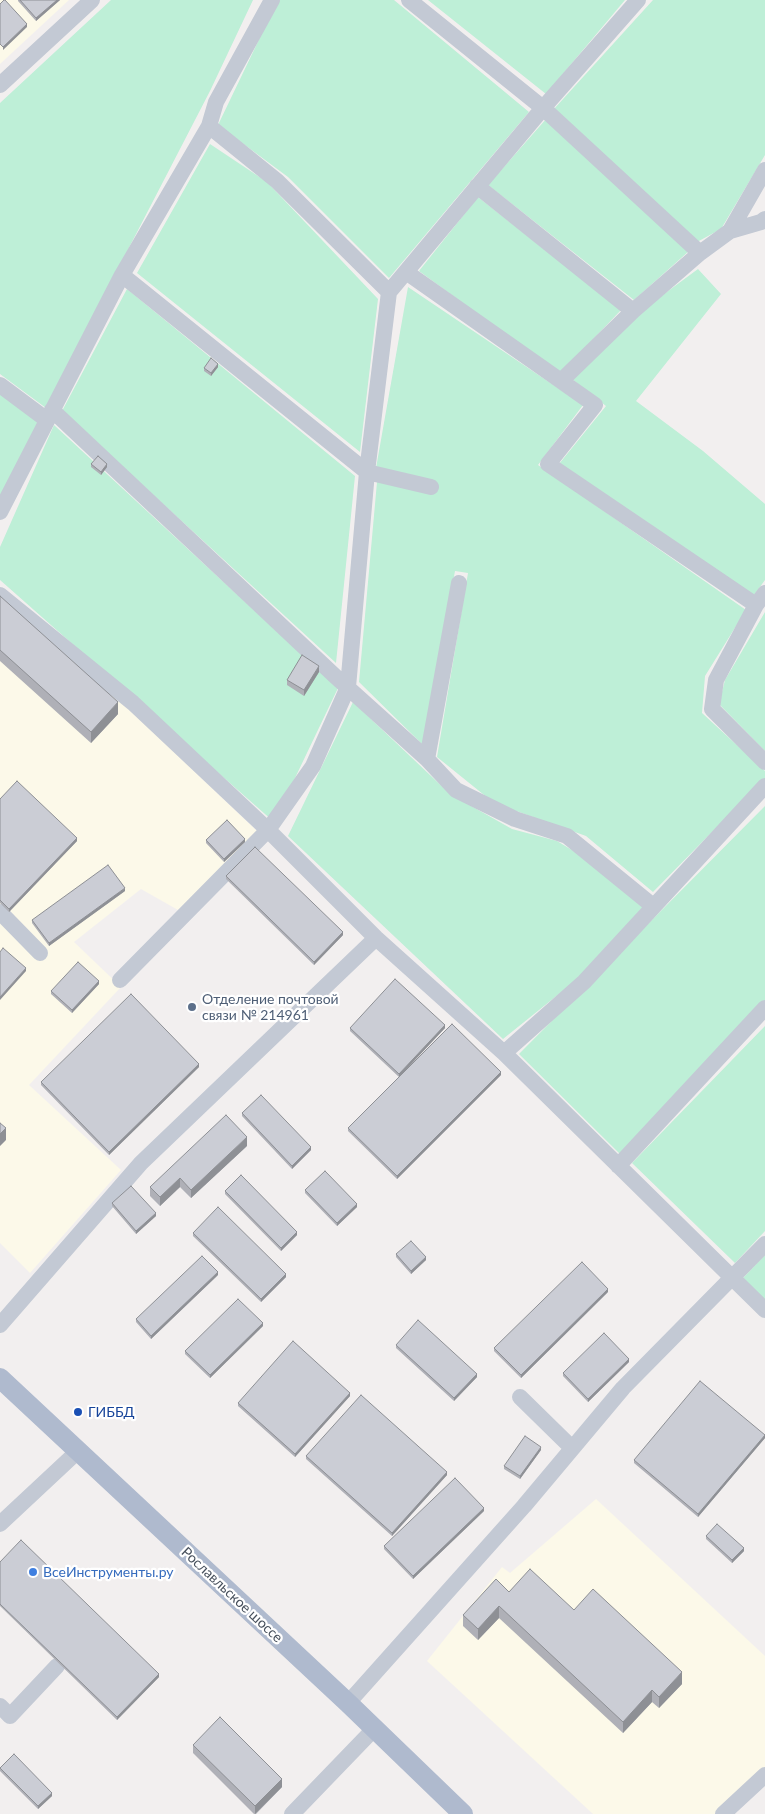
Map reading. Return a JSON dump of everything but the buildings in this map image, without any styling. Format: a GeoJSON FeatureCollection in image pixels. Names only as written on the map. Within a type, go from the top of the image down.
{"type":"FeatureCollection","features":[{"type":"Feature","properties":{"kind":"main road","name":"Рославльское шоссе"},"geometry":{"type":"LineString","coordinates":[[0,1378],[77,1452],[348,1703],[463,1814]]}},
{"type":"Feature","properties":{"kind":"street"},"geometry":{"type":"LineString","coordinates":[[0,85],[92,0]]}},
{"type":"Feature","properties":{"kind":"street"},"geometry":{"type":"LineString","coordinates":[[0,512],[122,275],[209,126],[216,102],[272,0]]}},
{"type":"Feature","properties":{"kind":"street"},"geometry":{"type":"LineString","coordinates":[[409,0],[543,108],[700,253]]}},
{"type":"Feature","properties":{"kind":"street"},"geometry":{"type":"LineString","coordinates":[[120,980],[268,830],[313,766],[348,687],[367,472],[389,292],[543,108],[638,0]]}},
{"type":"Feature","properties":{"kind":"street"},"geometry":{"type":"LineString","coordinates":[[209,126],[277,181],[389,292]]}},
{"type":"Feature","properties":{"kind":"street"},"geometry":{"type":"LineString","coordinates":[[730,231],[765,170]]}},
{"type":"Feature","properties":{"kind":"street"},"geometry":{"type":"LineString","coordinates":[[477,186],[633,310]]}},
{"type":"Feature","properties":{"kind":"street"},"geometry":{"type":"LineString","coordinates":[[562,381],[633,310],[700,253],[730,231],[761,222],[765,219]]}},
{"type":"Feature","properties":{"kind":"street"},"geometry":{"type":"LineString","coordinates":[[406,272],[594,405],[548,464],[760,599],[716,680],[712,709],[765,762]]}},
{"type":"Feature","properties":{"kind":"street"},"geometry":{"type":"LineString","coordinates":[[122,275],[367,472],[431,487]]}},
{"type":"Feature","properties":{"kind":"street"},"geometry":{"type":"LineString","coordinates":[[0,385],[49,415],[427,759],[456,790],[515,819],[568,836],[654,906]]}},
{"type":"Feature","properties":{"kind":"street"},"geometry":{"type":"LineString","coordinates":[[427,759],[459,583]]}},
{"type":"Feature","properties":{"kind":"street"},"geometry":{"type":"LineString","coordinates":[[0,595],[133,703],[268,830],[376,938],[504,1053],[765,1310]]}},
{"type":"Feature","properties":{"kind":"street"},"geometry":{"type":"LineString","coordinates":[[504,1053],[584,982],[765,786]]}},
{"type":"Feature","properties":{"kind":"street"},"geometry":{"type":"LineString","coordinates":[[0,912],[40,953]]}},
{"type":"Feature","properties":{"kind":"street"},"geometry":{"type":"LineString","coordinates":[[0,1326],[141,1162],[376,938]]}},
{"type":"Feature","properties":{"kind":"street"},"geometry":{"type":"LineString","coordinates":[[618,1166],[765,1008]]}},
{"type":"Feature","properties":{"kind":"street"},"geometry":{"type":"LineString","coordinates":[[348,1703],[524,1506],[623,1388],[765,1244]]}},
{"type":"Feature","properties":{"kind":"street"},"geometry":{"type":"LineString","coordinates":[[520,1397],[572,1448]]}},
{"type":"Feature","properties":{"kind":"street"},"geometry":{"type":"LineString","coordinates":[[0,1524],[77,1452]]}},
{"type":"Feature","properties":{"kind":"street"},"geometry":{"type":"LineString","coordinates":[[0,1706],[10,1716],[57,1666]]}},
{"type":"Feature","properties":{"kind":"street"},"geometry":{"type":"LineString","coordinates":[[292,1814],[374,1729]]}},
{"type":"Feature","properties":{"kind":"street"},"geometry":{"type":"LineString","coordinates":[[723,1814],[765,1775]]}},
{"type":"Feature","properties":{"kind":"shaded area"},"geometry":{"type":"Polygon","coordinates":[[[0,0],[69,0],[0,64],[0,0]]]}},
{"type":"Feature","properties":{"kind":"shaded area"},"geometry":{"type":"Polygon","coordinates":[[[0,603],[119,700],[258,832],[178,910],[141,889],[74,942],[121,987],[29,1085],[121,1170],[30,1273],[0,1243],[0,603]]]}},
{"type":"Feature","properties":{"kind":"shaded area"},"geometry":{"type":"Polygon","coordinates":[[[596,1499],[765,1656],[765,1767],[717,1814],[593,1814],[427,1661],[502,1567],[510,1573],[596,1499]]]}},
{"type":"Feature","properties":{"kind":"green space"},"geometry":{"type":"Polygon","coordinates":[[[111,0],[253,0],[210,91],[46,408],[0,374],[0,103],[111,0]]]}},
{"type":"Feature","properties":{"kind":"green space"},"geometry":{"type":"Polygon","coordinates":[[[278,0],[394,0],[529,112],[389,278],[288,177],[218,125],[278,0]]]}},
{"type":"Feature","properties":{"kind":"green space"},"geometry":{"type":"Polygon","coordinates":[[[428,0],[625,0],[546,94],[428,0]]]}},
{"type":"Feature","properties":{"kind":"green space"},"geometry":{"type":"Polygon","coordinates":[[[653,0],[765,0],[765,155],[721,229],[697,242],[554,109],[653,0]]]}},
{"type":"Feature","properties":{"kind":"green space"},"geometry":{"type":"Polygon","coordinates":[[[547,118],[689,251],[634,300],[488,185],[547,118]]]}},
{"type":"Feature","properties":{"kind":"green space"},"geometry":{"type":"Polygon","coordinates":[[[210,144],[267,182],[378,299],[360,452],[137,273],[210,144]]]}},
{"type":"Feature","properties":{"kind":"green space"},"geometry":{"type":"Polygon","coordinates":[[[478,197],[621,310],[560,374],[419,271],[478,197]]]}},
{"type":"Feature","properties":{"kind":"green space"},"geometry":{"type":"Polygon","coordinates":[[[698,269],[721,294],[636,401],[703,451],[765,504],[765,580],[754,595],[559,464],[606,406],[572,379],[637,314],[698,269]]]}},
{"type":"Feature","properties":{"kind":"green space"},"geometry":{"type":"Polygon","coordinates":[[[408,287],[583,405],[538,465],[746,610],[705,676],[702,713],[765,771],[765,778],[653,892],[586,836],[494,803],[437,757],[468,573],[455,571],[423,745],[359,682],[377,482],[376,468],[408,287]]]}},
{"type":"Feature","properties":{"kind":"green space"},"geometry":{"type":"Polygon","coordinates":[[[127,289],[355,476],[336,663],[62,411],[127,289]]]}},
{"type":"Feature","properties":{"kind":"green space"},"geometry":{"type":"Polygon","coordinates":[[[0,390],[41,422],[0,499],[0,390]]]}},
{"type":"Feature","properties":{"kind":"green space"},"geometry":{"type":"Polygon","coordinates":[[[54,425],[338,688],[274,822],[0,580],[0,547],[54,425]]]}},
{"type":"Feature","properties":{"kind":"green space"},"geometry":{"type":"Polygon","coordinates":[[[765,612],[765,751],[719,704],[725,680],[765,612]]]}},
{"type":"Feature","properties":{"kind":"green space"},"geometry":{"type":"Polygon","coordinates":[[[353,702],[450,794],[512,829],[557,841],[585,858],[643,907],[580,977],[503,1039],[288,836],[353,702]]]}},
{"type":"Feature","properties":{"kind":"green space"},"geometry":{"type":"Polygon","coordinates":[[[765,806],[765,1001],[620,1154],[519,1054],[765,806]]]}},
{"type":"Feature","properties":{"kind":"green space"},"geometry":{"type":"Polygon","coordinates":[[[765,1026],[765,1231],[735,1263],[632,1163],[765,1026]]]}},
{"type":"Feature","properties":{"kind":"green space"},"geometry":{"type":"Polygon","coordinates":[[[765,1255],[765,1301],[742,1279],[765,1255]]]}},
{"type":"Feature","properties":{"kind":"place","name":"Отделение почтовой связи № 214961"},"geometry":{"type":"Point","coordinates":[192,1007]}},
{"type":"Feature","properties":{"kind":"place","name":"ГИББД"},"geometry":{"type":"Point","coordinates":[78,1412]}},
{"type":"Feature","properties":{"kind":"place","name":"ВсеИнструменты.ру"},"geometry":{"type":"Point","coordinates":[33,1572]}}]}
